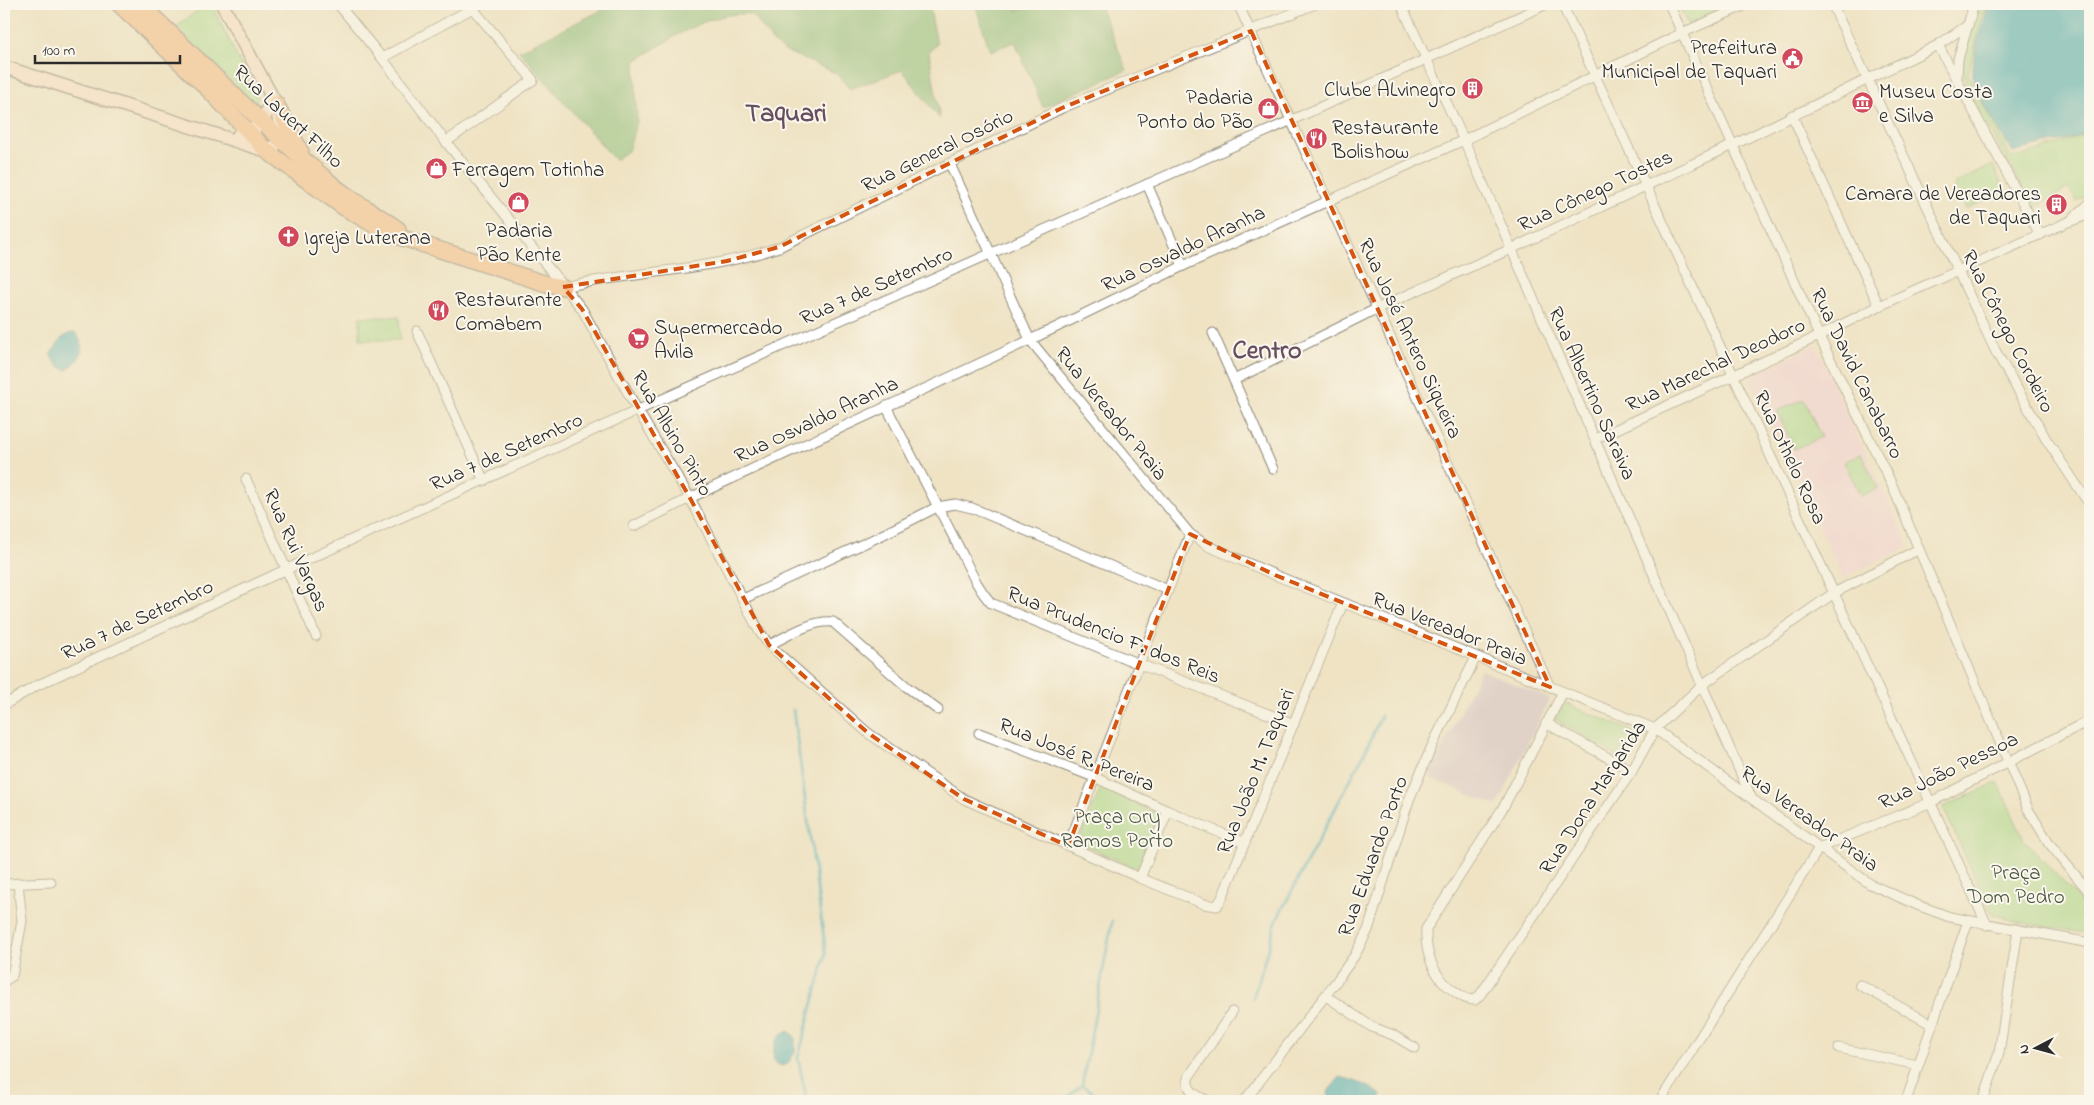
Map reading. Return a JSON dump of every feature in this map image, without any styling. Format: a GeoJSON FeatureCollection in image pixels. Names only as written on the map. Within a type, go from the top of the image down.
{"type":"FeatureCollection","features":[{"type":"Feature","properties":{"kind":"main road","name":"Rua Lauert Filho"},"geometry":{"type":"LineString","coordinates":[[119,4],[279,137],[301,167]]}},
{"type":"Feature","properties":{"kind":"main road","name":"Rua Lauert Filho"},"geometry":{"type":"LineString","coordinates":[[140,4],[211,82],[247,132],[267,151],[301,167],[334,186],[420,244],[547,284],[563,287]]}},
{"type":"Feature","properties":{"kind":"main road"},"geometry":{"type":"LineString","coordinates":[[247,109],[259,107],[272,100],[301,167]]}},
{"type":"Feature","properties":{"kind":"street"},"geometry":{"type":"LineString","coordinates":[[4,67],[267,151],[276,145],[279,137],[280,120],[272,100],[222,4]]}},
{"type":"Feature","properties":{"kind":"street","name":"Rua Albino Pinto"},"geometry":{"type":"LineString","coordinates":[[338,4],[446,142],[582,309],[638,411],[690,498],[759,631],[769,645],[868,733],[964,799],[1140,878],[1171,889]]}},
{"type":"Feature","properties":{"kind":"street","name":"Rua José Antero Siqueira"},"geometry":{"type":"LineString","coordinates":[[1238,4],[1550,687]]}},
{"type":"Feature","properties":{"kind":"street","name":"Rua General Osório"},"geometry":{"type":"LineString","coordinates":[[563,287],[756,255],[780,247],[1062,108],[1315,4]]}},
{"type":"Feature","properties":{"kind":"street","name":"Rua Albertino Saraiva"},"geometry":{"type":"LineString","coordinates":[[1401,4],[1464,140],[1751,797]]}},
{"type":"Feature","properties":{"kind":"street","name":"Rua 7 de Setembro"},"geometry":{"type":"LineString","coordinates":[[4,705],[36,686],[287,568],[1292,120],[1547,4]]}},
{"type":"Feature","properties":{"kind":"street","name":"Rua Othelo Rosa"},"geometry":{"type":"LineString","coordinates":[[1562,4],[1597,76],[1987,925]]}},
{"type":"Feature","properties":{"kind":"street","name":"Rua David Canabarro"},"geometry":{"type":"LineString","coordinates":[[1669,4],[1819,336],[1892,484],[2010,761],[2028,809],[2049,844],[2090,893]]}},
{"type":"Feature","properties":{"kind":"street","name":"Rua Osvaldo Aranha"},"geometry":{"type":"LineString","coordinates":[[634,526],[1183,266],[1464,140],[1748,4]]}},
{"type":"Feature","properties":{"kind":"street","name":"Rua Cônego Cordeiro"},"geometry":{"type":"LineString","coordinates":[[1832,4],[1996,352],[2046,439],[2090,505]]}},
{"type":"Feature","properties":{"kind":"street"},"geometry":{"type":"LineString","coordinates":[[1957,78],[1958,58],[1974,4]]}},
{"type":"Feature","properties":{"kind":"street"},"geometry":{"type":"LineString","coordinates":[[382,58],[473,5],[533,80],[446,142]]}},
{"type":"Feature","properties":{"kind":"street","name":"Rua Cônego Tostes"},"geometry":{"type":"LineString","coordinates":[[1234,380],[1378,308],[1512,249],[1733,145],[1938,45],[1968,25]]}},
{"type":"Feature","properties":{"kind":"street"},"geometry":{"type":"LineString","coordinates":[[1938,45],[2040,235]]}},
{"type":"Feature","properties":{"kind":"street"},"geometry":{"type":"LineString","coordinates":[[226,137],[247,132],[263,123],[272,100]]}},
{"type":"Feature","properties":{"kind":"street"},"geometry":{"type":"LineString","coordinates":[[1792,115],[1879,306]]}},
{"type":"Feature","properties":{"kind":"street","name":"Rua Vereador Praia"},"geometry":{"type":"LineString","coordinates":[[950,164],[1030,340],[1190,534],[1208,546],[1343,603],[1655,729],[1870,884],[1917,905],[1968,921],[2090,943]]}},
{"type":"Feature","properties":{"kind":"street"},"geometry":{"type":"LineString","coordinates":[[1147,184],[1183,266]]}},
{"type":"Feature","properties":{"kind":"street","name":"Rua Marechal Deodoro"},"geometry":{"type":"LineString","coordinates":[[2068,222],[2090,203]]}},
{"type":"Feature","properties":{"kind":"street","name":"Rua Marechal Deodoro"},"geometry":{"type":"LineString","coordinates":[[1594,439],[1819,336],[1879,306],[2090,214]]}},
{"type":"Feature","properties":{"kind":"street"},"geometry":{"type":"LineString","coordinates":[[418,331],[484,481]]}},
{"type":"Feature","properties":{"kind":"street"},"geometry":{"type":"LineString","coordinates":[[1213,333],[1273,469]]}},
{"type":"Feature","properties":{"kind":"street","name":"Rua Prudencio F. dos Reis"},"geometry":{"type":"LineString","coordinates":[[886,406],[967,568],[981,592],[991,603],[1139,664],[1294,724]]}},
{"type":"Feature","properties":{"kind":"street","name":"Rua Rui Vargas"},"geometry":{"type":"LineString","coordinates":[[246,480],[316,636]]}},
{"type":"Feature","properties":{"kind":"street"},"geometry":{"type":"LineString","coordinates":[[742,599],[878,537],[937,507],[955,504],[972,508],[1168,590]]}},
{"type":"Feature","properties":{"kind":"street"},"geometry":{"type":"LineString","coordinates":[[1068,846],[1190,534]]}},
{"type":"Feature","properties":{"kind":"street","name":"Rua Dona Margarida"},"geometry":{"type":"LineString","coordinates":[[1546,723],[1504,806],[1426,929],[1425,942],[1428,957],[1437,974],[1445,986],[1463,998],[1475,1000],[1480,995],[1632,771],[1655,729],[1702,685],[1834,593],[1919,549]]}},
{"type":"Feature","properties":{"kind":"street","name":"Rua João M. Taquari"},"geometry":{"type":"LineString","coordinates":[[1171,889],[1204,904],[1214,907],[1219,905],[1343,603]]}},
{"type":"Feature","properties":{"kind":"street"},"geometry":{"type":"LineString","coordinates":[[769,645],[810,625],[821,622],[833,622],[907,688],[938,710]]}},
{"type":"Feature","properties":{"kind":"street","name":"Rua Eduardo Porto"},"geometry":{"type":"LineString","coordinates":[[1243,1101],[1276,1062],[1355,955],[1368,930],[1409,800],[1432,746],[1476,657]]}},
{"type":"Feature","properties":{"kind":"street"},"geometry":{"type":"LineString","coordinates":[[1563,692],[1546,723],[1632,771]]}},
{"type":"Feature","properties":{"kind":"street","name":"Rua João Pessoa"},"geometry":{"type":"LineString","coordinates":[[1819,848],[1931,802],[2090,720]]}},
{"type":"Feature","properties":{"kind":"street","name":"Rua José R. Pereira"},"geometry":{"type":"LineString","coordinates":[[979,733],[1094,777],[1168,811],[1245,843]]}},
{"type":"Feature","properties":{"kind":"street"},"geometry":{"type":"LineString","coordinates":[[1140,878],[1168,811]]}},
{"type":"Feature","properties":{"kind":"street"},"geometry":{"type":"LineString","coordinates":[[1660,1101],[1819,848]]}},
{"type":"Feature","properties":{"kind":"street"},"geometry":{"type":"LineString","coordinates":[[4,884],[51,882]]}},
{"type":"Feature","properties":{"kind":"street"},"geometry":{"type":"LineString","coordinates":[[6,980],[12,976],[22,921],[18,884]]}},
{"type":"Feature","properties":{"kind":"street"},"geometry":{"type":"LineString","coordinates":[[1906,1101],[1968,921]]}},
{"type":"Feature","properties":{"kind":"street"},"geometry":{"type":"LineString","coordinates":[[1983,1101],[1999,1053],[2018,930]]}},
{"type":"Feature","properties":{"kind":"street"},"geometry":{"type":"LineString","coordinates":[[1860,985],[1931,1024]]}},
{"type":"Feature","properties":{"kind":"street"},"geometry":{"type":"LineString","coordinates":[[1326,996],[1372,1027],[1393,1035],[1415,1048]]}},
{"type":"Feature","properties":{"kind":"street"},"geometry":{"type":"LineString","coordinates":[[1209,1101],[1193,1093],[1188,1083],[1188,1078],[1232,1012]]}},
{"type":"Feature","properties":{"kind":"street"},"geometry":{"type":"LineString","coordinates":[[1839,1048],[1917,1065]]}},
{"type":"Feature","properties":{"kind":"highlighted area"},"geometry":{"type":"Polygon","coordinates":[[[1251,31],[1550,687],[1275,575],[1190,534],[1068,846],[964,799],[868,733],[769,645],[690,498],[582,309],[563,287],[727,261],[779,247],[1062,108],[1251,31]]]}},
{"type":"Feature","properties":{"kind":"shaded area"},"geometry":{"type":"Polygon","coordinates":[[[1815,344],[1909,546],[1843,578],[1749,377],[1815,344]]]}},
{"type":"Feature","properties":{"kind":"shaded area"},"geometry":{"type":"Polygon","coordinates":[[[1481,670],[1550,699],[1497,806],[1428,777],[1481,670]]]}},
{"type":"Feature","properties":{"kind":"green space"},"geometry":{"type":"Polygon","coordinates":[[[206,4],[211,4],[258,99],[253,103],[176,27],[206,4]]]}},
{"type":"Feature","properties":{"kind":"green space"},"geometry":{"type":"Polygon","coordinates":[[[614,4],[929,4],[937,44],[929,52],[940,119],[902,70],[850,89],[836,73],[785,51],[773,42],[752,14],[736,14],[721,17],[691,28],[635,61],[637,122],[628,151],[615,160],[519,51],[614,4]]]}},
{"type":"Feature","properties":{"kind":"green space"},"geometry":{"type":"Polygon","coordinates":[[[975,4],[1015,4],[1018,11],[1036,4],[1099,4],[1127,70],[1043,107],[1015,42],[990,51],[975,4]]]}},
{"type":"Feature","properties":{"kind":"green space"},"geometry":{"type":"Polygon","coordinates":[[[1678,4],[1734,4],[1688,25],[1678,4]]]}},
{"type":"Feature","properties":{"kind":"green space"},"geometry":{"type":"Polygon","coordinates":[[[1978,4],[1986,4],[1968,73],[2011,157],[2027,155],[2090,133],[2090,196],[2077,201],[2068,188],[2034,208],[1966,87],[1962,65],[1978,4]]]}},
{"type":"Feature","properties":{"kind":"green space"},"geometry":{"type":"Polygon","coordinates":[[[1993,165],[2005,191],[1966,209],[1954,184],[1993,165]]]}},
{"type":"Feature","properties":{"kind":"green space"},"geometry":{"type":"Polygon","coordinates":[[[360,317],[399,317],[400,340],[360,340],[360,317]]]}},
{"type":"Feature","properties":{"kind":"green space"},"geometry":{"type":"Polygon","coordinates":[[[1804,399],[1821,437],[1794,449],[1777,411],[1804,399]]]}},
{"type":"Feature","properties":{"kind":"green space"},"geometry":{"type":"Polygon","coordinates":[[[1861,454],[1878,488],[1861,496],[1844,462],[1861,454]]]}},
{"type":"Feature","properties":{"kind":"green space"},"geometry":{"type":"Polygon","coordinates":[[[1564,703],[1644,736],[1628,763],[1555,719],[1564,703]]]}},
{"type":"Feature","properties":{"kind":"green space","name":"Praça Dom Pedro"},"geometry":{"type":"Polygon","coordinates":[[[1998,782],[2024,840],[2090,911],[2090,934],[2018,922],[1993,914],[1943,807],[1998,782]]]}},
{"type":"Feature","properties":{"kind":"green space","name":"Praça Ory Ramos Porto"},"geometry":{"type":"Polygon","coordinates":[[[1101,788],[1158,814],[1137,869],[1078,842],[1101,788]]]}},
{"type":"Feature","properties":{"kind":"water"},"geometry":{"type":"Polygon","coordinates":[[[1989,4],[2090,4],[2090,134],[2012,152],[1983,103],[1973,76],[1976,50],[1989,4]]]}},
{"type":"Feature","properties":{"kind":"water"},"geometry":{"type":"Polygon","coordinates":[[[70,333],[76,333],[82,349],[79,358],[67,370],[58,366],[50,355],[61,339],[70,333]]]}},
{"type":"Feature","properties":{"kind":"water"},"geometry":{"type":"Polygon","coordinates":[[[789,1031],[795,1037],[795,1052],[788,1064],[781,1066],[774,1062],[774,1048],[780,1036],[789,1031]]]}},
{"type":"Feature","properties":{"kind":"water"},"geometry":{"type":"Polygon","coordinates":[[[1340,1077],[1372,1089],[1381,1095],[1380,1101],[1329,1101],[1327,1097],[1329,1090],[1340,1077]]]}},
{"type":"Feature","properties":{"kind":"waterway"},"geometry":{"type":"LineString","coordinates":[[793,710],[826,954],[798,1058],[807,1101]]}},
{"type":"Feature","properties":{"kind":"waterway"},"geometry":{"type":"LineString","coordinates":[[1253,998],[1277,919],[1365,752],[1381,716]]}},
{"type":"Feature","properties":{"kind":"waterway"},"geometry":{"type":"LineString","coordinates":[[1064,1101],[1082,1085],[1112,922]]}},
{"type":"Feature","properties":{"kind":"waterway"},"geometry":{"type":"LineString","coordinates":[[1082,1085],[1104,1101]]}},
{"type":"Feature","properties":{"kind":"place","name":"Prefeitura Municipal de Taquari"},"geometry":{"type":"Point","coordinates":[1793,59]}},
{"type":"Feature","properties":{"kind":"place","name":"Clube ALvinegro"},"geometry":{"type":"Point","coordinates":[1472,89]}},
{"type":"Feature","properties":{"kind":"place","name":"Museu Costa e Silva"},"geometry":{"type":"Point","coordinates":[1863,103]}},
{"type":"Feature","properties":{"kind":"place","name":"Padaria Ponto do Pão"},"geometry":{"type":"Point","coordinates":[1269,109]}},
{"type":"Feature","properties":{"kind":"place","name":"Restaurante Bolishow"},"geometry":{"type":"Point","coordinates":[1316,139]}},
{"type":"Feature","properties":{"kind":"place","name":"Ferragem Totinha"},"geometry":{"type":"Point","coordinates":[436,169]}},
{"type":"Feature","properties":{"kind":"place","name":"Padaria Pão Kente"},"geometry":{"type":"Point","coordinates":[519,203]}},
{"type":"Feature","properties":{"kind":"place","name":"Camara de Vereadores de Taquari"},"geometry":{"type":"Point","coordinates":[2057,205]}},
{"type":"Feature","properties":{"kind":"place","name":"Igreja Luterana"},"geometry":{"type":"Point","coordinates":[288,237]}},
{"type":"Feature","properties":{"kind":"place","name":"Restaurante Comabem"},"geometry":{"type":"Point","coordinates":[439,311]}},
{"type":"Feature","properties":{"kind":"place","name":"Supermercado Ávila"},"geometry":{"type":"Point","coordinates":[638,339]}},
{"type":"Feature","properties":{"kind":"district","name":"Taquari"},"geometry":{"type":"Point","coordinates":[786,112]}},
{"type":"Feature","properties":{"kind":"district","name":"Centro"},"geometry":{"type":"Point","coordinates":[1267,349]}}]}
